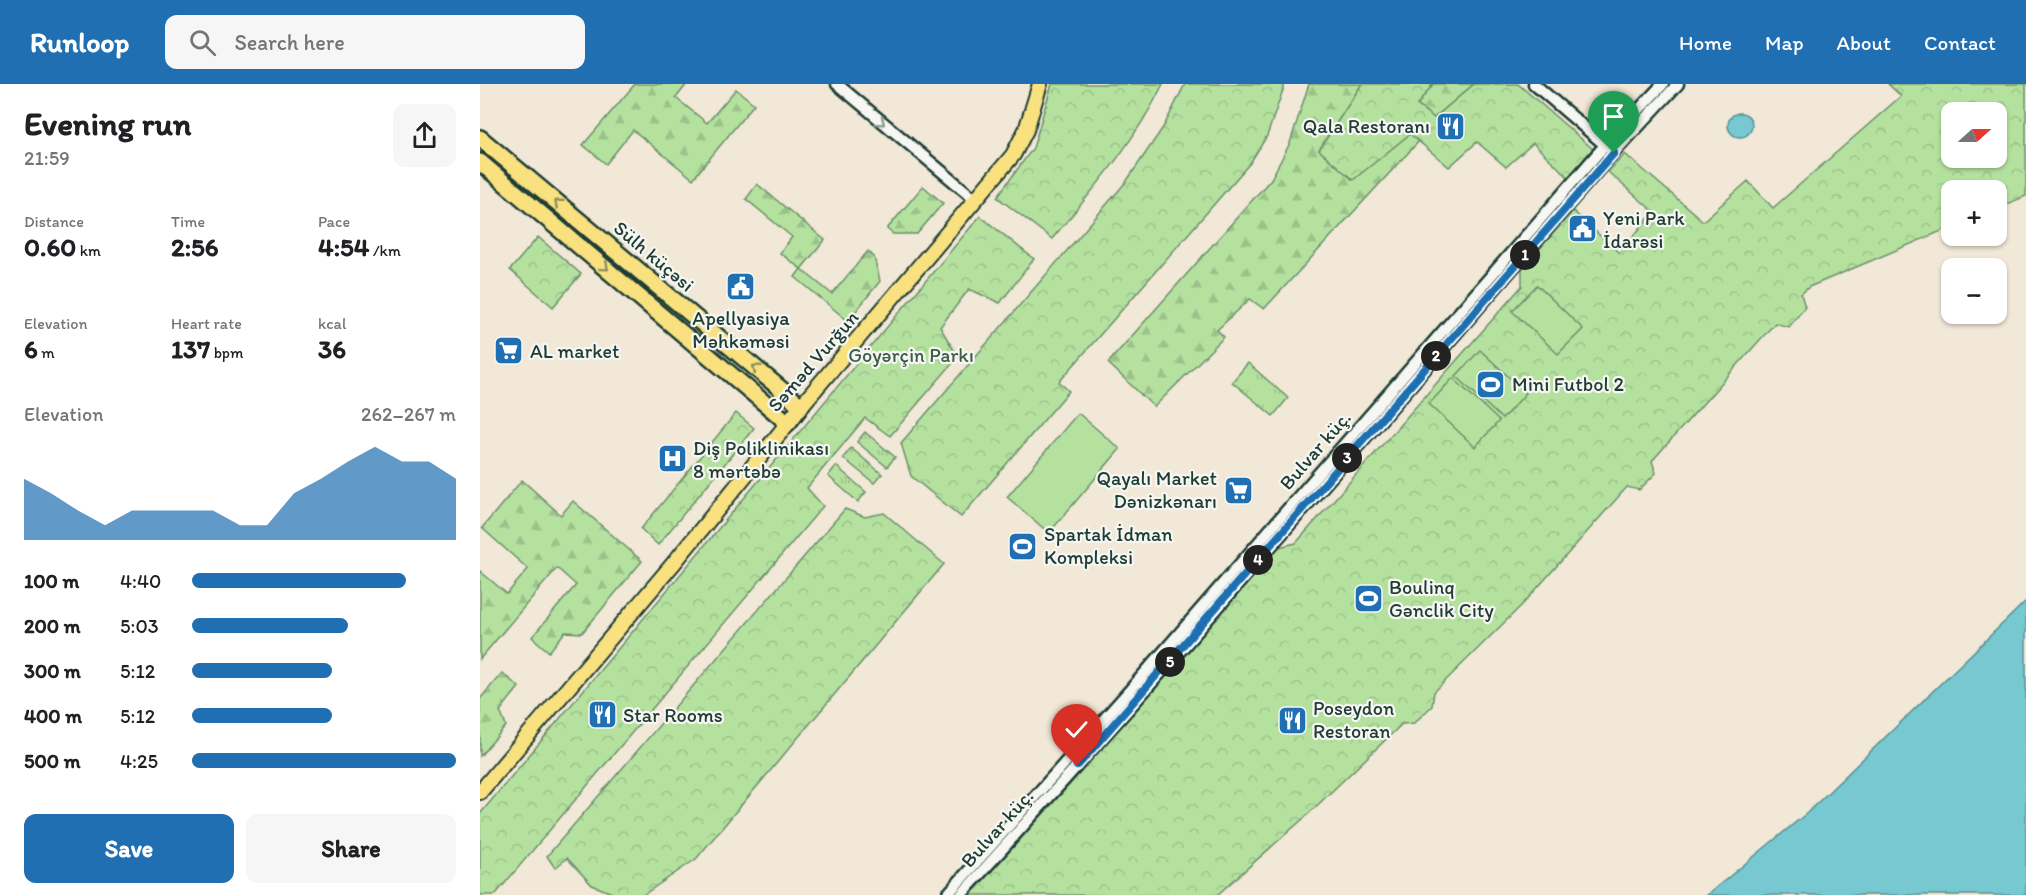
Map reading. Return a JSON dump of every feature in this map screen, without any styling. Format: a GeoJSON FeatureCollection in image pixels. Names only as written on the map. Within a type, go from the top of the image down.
{"type":"FeatureCollection","features":[{"type":"Feature","properties":{"kind":"highway","name":"Sülh küçəsi"},"geometry":{"type":"LineString","coordinates":[[480,138],[801,406]]}},
{"type":"Feature","properties":{"kind":"highway","name":"Sülh küçəsi"},"geometry":{"type":"LineString","coordinates":[[480,162],[788,423]]}},
{"type":"Feature","properties":{"kind":"highway"},"geometry":{"type":"LineString","coordinates":[[579,245],[591,231]]}},
{"type":"Feature","properties":{"kind":"highway","name":"Səməd Vurğun"},"geometry":{"type":"LineString","coordinates":[[788,423],[801,406]]}},
{"type":"Feature","properties":{"kind":"main road","name":"Səməd Vurğun"},"geometry":{"type":"LineString","coordinates":[[801,406],[976,200],[1020,144],[1040,84]]}},
{"type":"Feature","properties":{"kind":"main road","name":"Səməd Vurğun"},"geometry":{"type":"LineString","coordinates":[[480,792],[673,564],[788,423]]}},
{"type":"Feature","properties":{"kind":"street"},"geometry":{"type":"LineString","coordinates":[[837,84],[976,200]]}},
{"type":"Feature","properties":{"kind":"street"},"geometry":{"type":"LineString","coordinates":[[1534,84],[1610,149]]}},
{"type":"Feature","properties":{"kind":"street","name":"Bulvar küç."},"geometry":{"type":"LineString","coordinates":[[961,895],[1610,149],[1663,84]]}},
{"type":"Feature","properties":{"kind":"street","name":"Bulvar küç."},"geometry":{"type":"LineString","coordinates":[[1610,149],[1678,84]]}},
{"type":"Feature","properties":{"kind":"street","name":"Bulvar küç."},"geometry":{"type":"LineString","coordinates":[[947,895],[1328,471]]}},
{"type":"Feature","properties":{"kind":"green space"},"geometry":{"type":"Polygon","coordinates":[[[635,84],[687,84],[676,98],[707,123],[736,89],[754,104],[693,179],[633,130],[606,164],[583,145],[635,84]]]}},
{"type":"Feature","properties":{"kind":"green space"},"geometry":{"type":"Polygon","coordinates":[[[1052,84],[1163,84],[1126,146],[1052,239],[997,197],[1033,148],[1052,84]]]}},
{"type":"Feature","properties":{"kind":"green space"},"geometry":{"type":"Polygon","coordinates":[[[1185,84],[1285,84],[1267,136],[1250,163],[1059,382],[1069,391],[961,517],[911,476],[901,443],[1126,182],[1164,126],[1185,84]]]}},
{"type":"Feature","properties":{"kind":"green space"},"geometry":{"type":"Polygon","coordinates":[[[1309,84],[1362,84],[1319,150],[1410,134],[1419,141],[1264,309],[1250,299],[1217,330],[1224,337],[1154,407],[1108,363],[1271,179],[1290,143],[1309,84]]]}},
{"type":"Feature","properties":{"kind":"green space","name":"Qala Restoranı"},"geometry":{"type":"Polygon","coordinates":[[[1362,84],[1433,84],[1417,105],[1434,118],[1474,84],[1518,84],[1593,149],[1569,178],[1533,143],[1506,167],[1477,142],[1449,167],[1410,134],[1353,180],[1319,150],[1362,84]]]}},
{"type":"Feature","properties":{"kind":"green space"},"geometry":{"type":"Polygon","coordinates":[[[1433,84],[1474,84],[1434,118],[1417,105],[1433,84]]]}},
{"type":"Feature","properties":{"kind":"green space"},"geometry":{"type":"Polygon","coordinates":[[[1888,84],[2026,84],[2026,196],[2007,204],[2007,180],[1941,180],[1941,231],[1809,287],[1801,294],[1805,307],[1789,327],[1775,323],[1652,461],[1656,473],[1639,490],[1627,487],[1523,604],[1434,692],[1432,706],[1414,723],[1402,724],[1304,818],[1217,895],[970,895],[1144,702],[1279,547],[1296,543],[1522,286],[1522,269],[1573,211],[1619,253],[1654,212],[1608,172],[1625,154],[1703,221],[1748,181],[1773,208],[1901,96],[1888,84]]]}},
{"type":"Feature","properties":{"kind":"green space"},"geometry":{"type":"Polygon","coordinates":[[[757,184],[825,240],[801,269],[780,253],[792,237],[746,199],[757,184]]]}},
{"type":"Feature","properties":{"kind":"green space"},"geometry":{"type":"Polygon","coordinates":[[[923,186],[943,203],[917,234],[893,234],[887,229],[923,186]]]}},
{"type":"Feature","properties":{"kind":"green space","name":"Göyərçin Parkı"},"geometry":{"type":"Polygon","coordinates":[[[980,216],[1034,259],[1000,303],[969,289],[940,327],[958,357],[890,436],[865,418],[807,488],[823,506],[495,895],[480,895],[480,814],[980,216]]]}},
{"type":"Feature","properties":{"kind":"green space"},"geometry":{"type":"Polygon","coordinates":[[[538,237],[581,274],[553,307],[510,270],[538,237]]]}},
{"type":"Feature","properties":{"kind":"green space"},"geometry":{"type":"Polygon","coordinates":[[[868,251],[874,257],[880,281],[848,321],[795,277],[801,269],[832,294],[868,251]]]}},
{"type":"Feature","properties":{"kind":"green space"},"geometry":{"type":"Polygon","coordinates":[[[1537,285],[1583,329],[1558,354],[1512,311],[1537,285]]]}},
{"type":"Feature","properties":{"kind":"green space","name":"Mini Futbol 2"},"geometry":{"type":"Polygon","coordinates":[[[1480,350],[1526,393],[1502,419],[1456,376],[1480,350]]]}},
{"type":"Feature","properties":{"kind":"green space"},"geometry":{"type":"Polygon","coordinates":[[[1248,363],[1288,398],[1273,416],[1232,382],[1248,363]]]}},
{"type":"Feature","properties":{"kind":"green space"},"geometry":{"type":"Polygon","coordinates":[[[1453,378],[1499,421],[1475,447],[1429,404],[1453,378]]]}},
{"type":"Feature","properties":{"kind":"green space"},"geometry":{"type":"Polygon","coordinates":[[[736,413],[754,428],[658,545],[641,529],[736,413]]]}},
{"type":"Feature","properties":{"kind":"green space"},"geometry":{"type":"Polygon","coordinates":[[[1078,413],[1120,449],[1049,533],[1007,497],[1078,413]]]}},
{"type":"Feature","properties":{"kind":"green space"},"geometry":{"type":"Polygon","coordinates":[[[865,432],[895,457],[887,467],[857,442],[865,432]]]}},
{"type":"Feature","properties":{"kind":"green space"},"geometry":{"type":"Polygon","coordinates":[[[851,448],[882,474],[874,483],[843,458],[851,448]]]}},
{"type":"Feature","properties":{"kind":"green space"},"geometry":{"type":"Polygon","coordinates":[[[836,466],[866,492],[858,502],[828,476],[836,466]]]}},
{"type":"Feature","properties":{"kind":"green space"},"geometry":{"type":"Polygon","coordinates":[[[522,480],[561,515],[573,501],[642,561],[582,633],[565,632],[549,652],[532,637],[576,585],[557,568],[480,659],[480,571],[507,594],[528,569],[482,528],[522,480]]]}},
{"type":"Feature","properties":{"kind":"green space"},"geometry":{"type":"Polygon","coordinates":[[[845,509],[865,517],[884,513],[944,564],[696,859],[643,895],[617,895],[592,885],[567,858],[555,868],[547,856],[845,509]]]}},
{"type":"Feature","properties":{"kind":"green space"},"geometry":{"type":"Polygon","coordinates":[[[502,673],[519,687],[500,711],[506,726],[480,756],[480,699],[502,673]]]}},
{"type":"Feature","properties":{"kind":"water"},"geometry":{"type":"Polygon","coordinates":[[[1740,113],[1745,114],[1751,120],[1751,130],[1745,136],[1740,137],[1735,136],[1729,130],[1728,125],[1729,120],[1735,114],[1740,113]]]}},
{"type":"Feature","properties":{"kind":"water"},"geometry":{"type":"Polygon","coordinates":[[[2026,601],[2026,895],[1707,895],[1807,813],[2026,601]]]}},
{"type":"Feature","properties":{"kind":"place","name":"Qala Restoranı"},"geometry":{"type":"Point","coordinates":[1451,126]}},
{"type":"Feature","properties":{"kind":"place","name":"Yeni Park İdarəsi"},"geometry":{"type":"Point","coordinates":[1582,229]}},
{"type":"Feature","properties":{"kind":"place","name":"Apellyasiya Məhkəməsi"},"geometry":{"type":"Point","coordinates":[741,287]}},
{"type":"Feature","properties":{"kind":"place","name":"AL market"},"geometry":{"type":"Point","coordinates":[509,351]}},
{"type":"Feature","properties":{"kind":"place","name":"Mini Futbol 2"},"geometry":{"type":"Point","coordinates":[1491,384]}},
{"type":"Feature","properties":{"kind":"place","name":"Diş Poliklinikası 8 mərtəbə"},"geometry":{"type":"Point","coordinates":[672,459]}},
{"type":"Feature","properties":{"kind":"place","name":"Qayalı Market Dənizkənarı"},"geometry":{"type":"Point","coordinates":[1238,490]}},
{"type":"Feature","properties":{"kind":"place","name":"Spartak İdman Kompleksi"},"geometry":{"type":"Point","coordinates":[1023,546]}},
{"type":"Feature","properties":{"kind":"place","name":"Boulinq Gənclik City"},"geometry":{"type":"Point","coordinates":[1368,599]}},
{"type":"Feature","properties":{"kind":"place","name":"Star Rooms"},"geometry":{"type":"Point","coordinates":[602,715]}},
{"type":"Feature","properties":{"kind":"place","name":"Poseydon Restoran"},"geometry":{"type":"Point","coordinates":[1292,720]}},
{"type":"Feature","properties":{"kind":"route"},"geometry":{"type":"LineString","coordinates":[[1077,766],[1614,153]]}}]}
